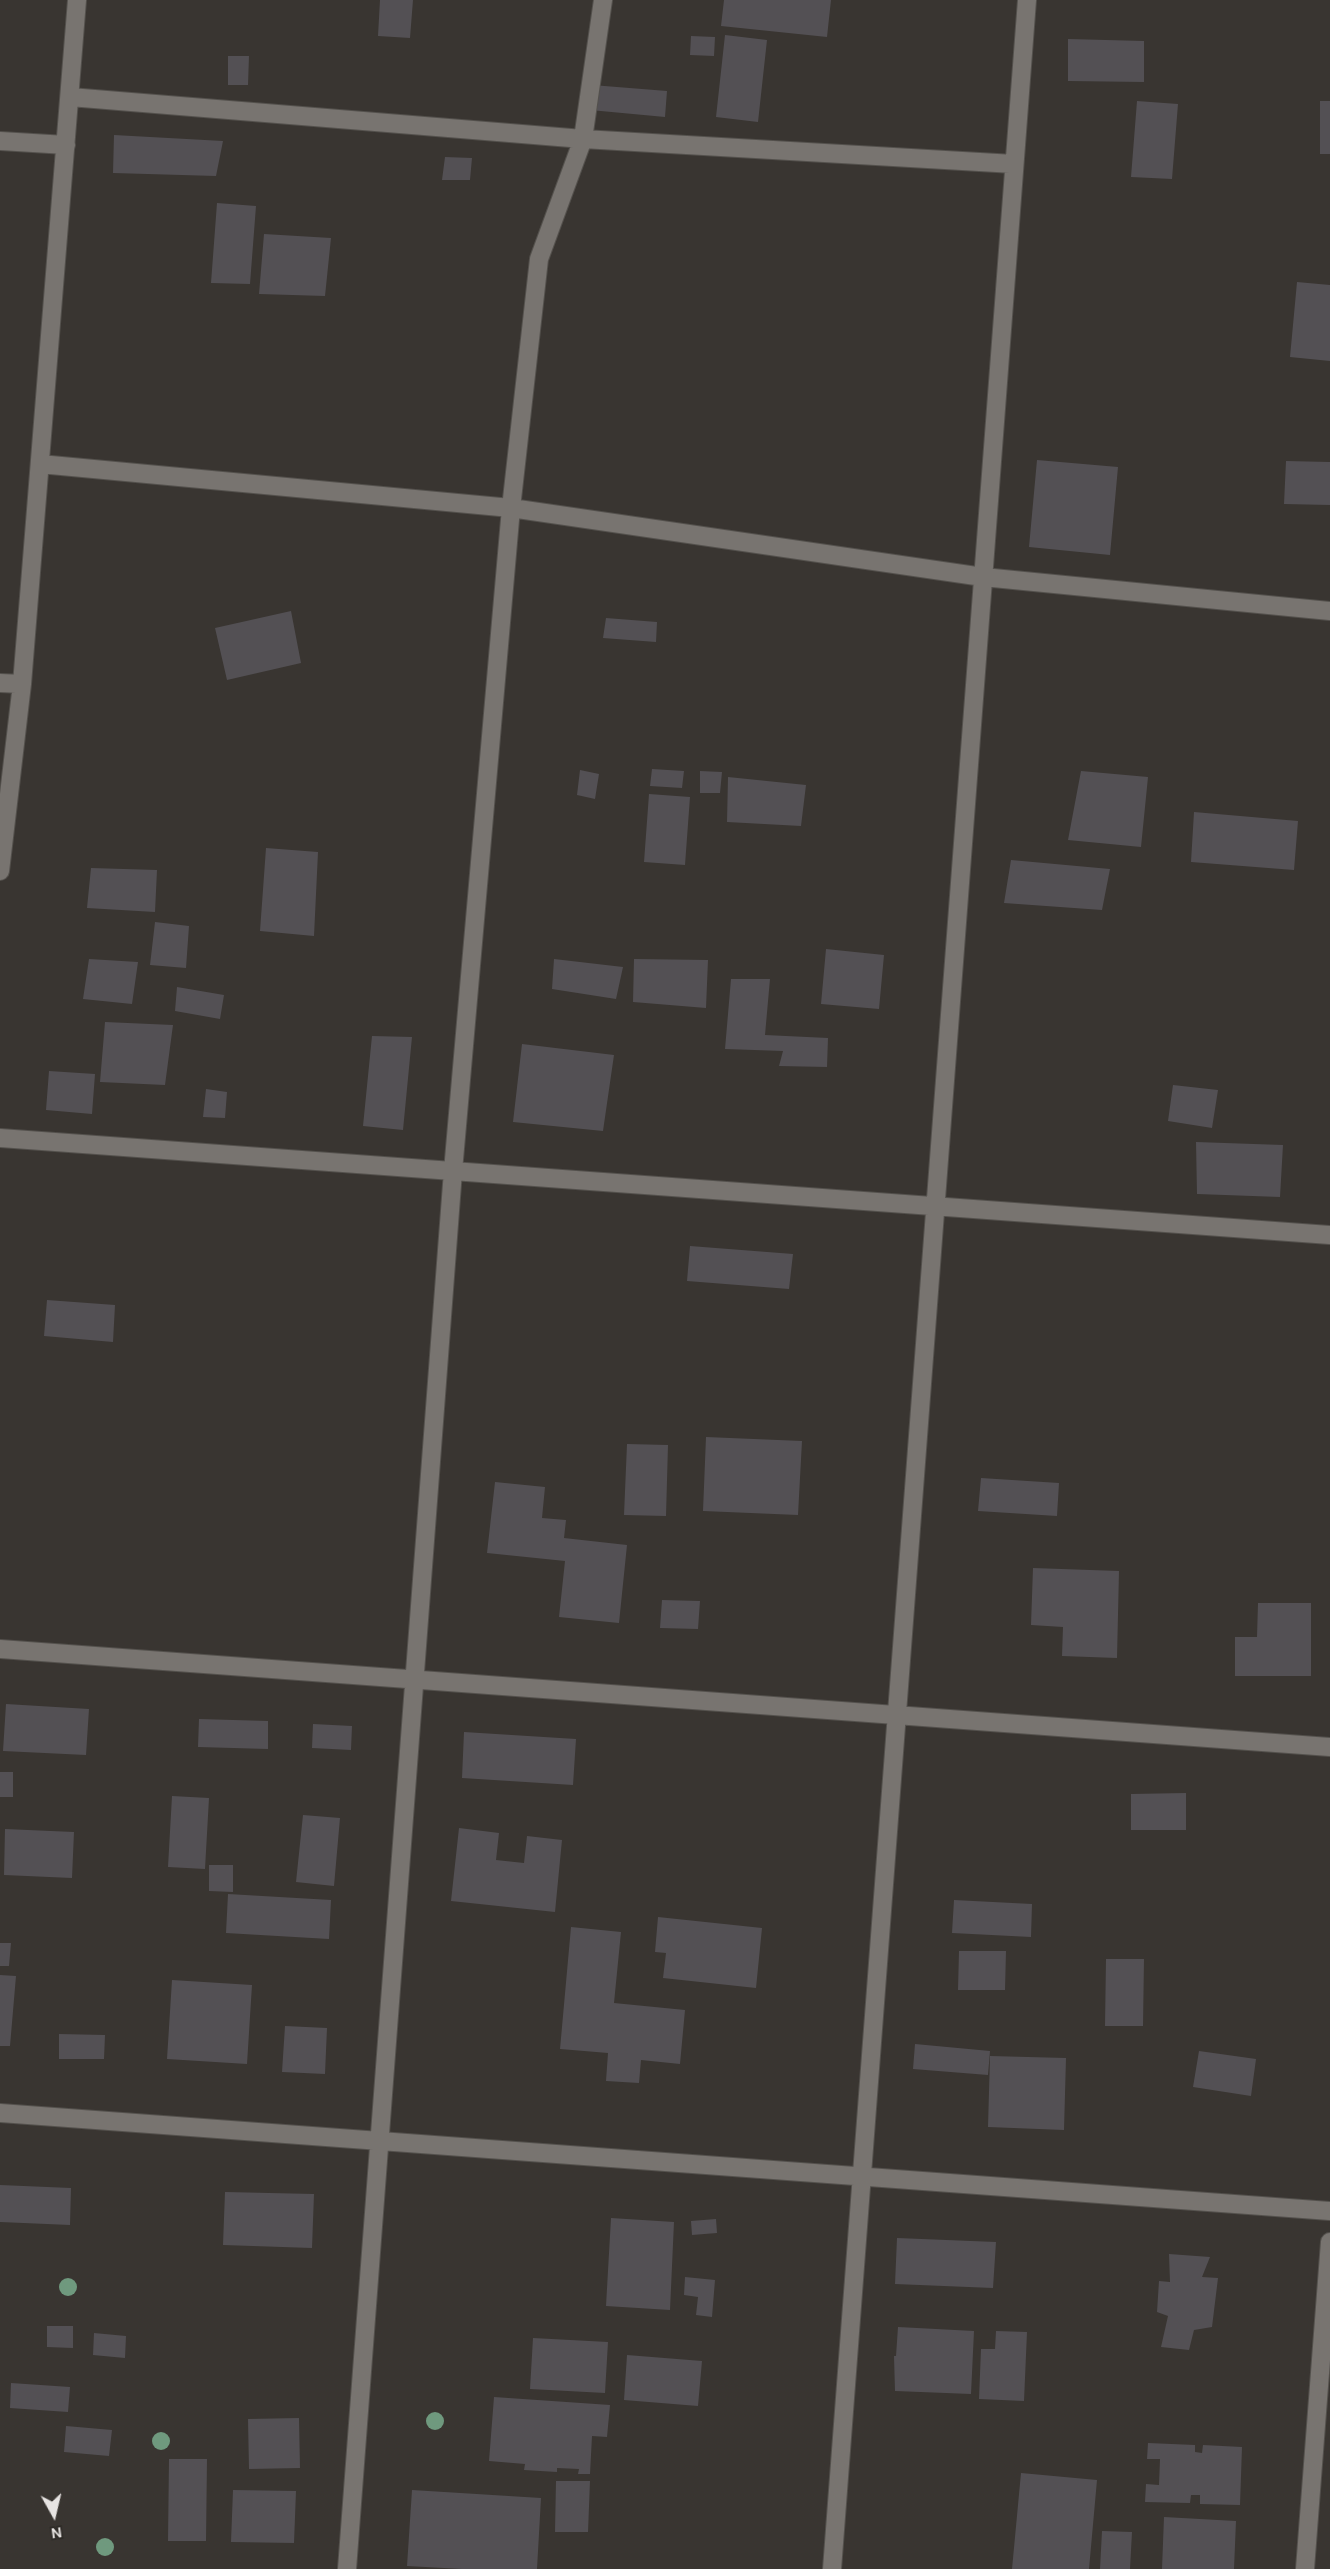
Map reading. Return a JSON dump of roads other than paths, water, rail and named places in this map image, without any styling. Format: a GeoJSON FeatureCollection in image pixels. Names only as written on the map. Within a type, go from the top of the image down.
{"type":"FeatureCollection","features":[{"type":"Feature","properties":{"kind":"street"},"geometry":{"type":"LineString","coordinates":[[0,871],[22,684],[76,0]]}},
{"type":"Feature","properties":{"kind":"street"},"geometry":{"type":"LineString","coordinates":[[347,2569],[453,1171],[511,508],[539,259],[583,139],[603,0]]}},
{"type":"Feature","properties":{"kind":"street"},"geometry":{"type":"LineString","coordinates":[[832,2569],[1027,0]]}},
{"type":"Feature","properties":{"kind":"street"},"geometry":{"type":"LineString","coordinates":[[69,97],[583,139],[1014,164]]}},
{"type":"Feature","properties":{"kind":"street"},"geometry":{"type":"LineString","coordinates":[[0,141],[66,145]]}},
{"type":"Feature","properties":{"kind":"street"},"geometry":{"type":"LineString","coordinates":[[40,464],[511,508],[983,576],[1330,611]]}},
{"type":"Feature","properties":{"kind":"street"},"geometry":{"type":"LineString","coordinates":[[0,683],[22,684]]}},
{"type":"Feature","properties":{"kind":"street"},"geometry":{"type":"LineString","coordinates":[[0,1138],[1330,1235]]}},
{"type":"Feature","properties":{"kind":"street"},"geometry":{"type":"LineString","coordinates":[[0,1649],[1330,1747]]}},
{"type":"Feature","properties":{"kind":"street"},"geometry":{"type":"LineString","coordinates":[[0,2113],[1330,2211]]}},
{"type":"Feature","properties":{"kind":"street"},"geometry":{"type":"LineString","coordinates":[[1305,2569],[1330,2242]]}}]}
